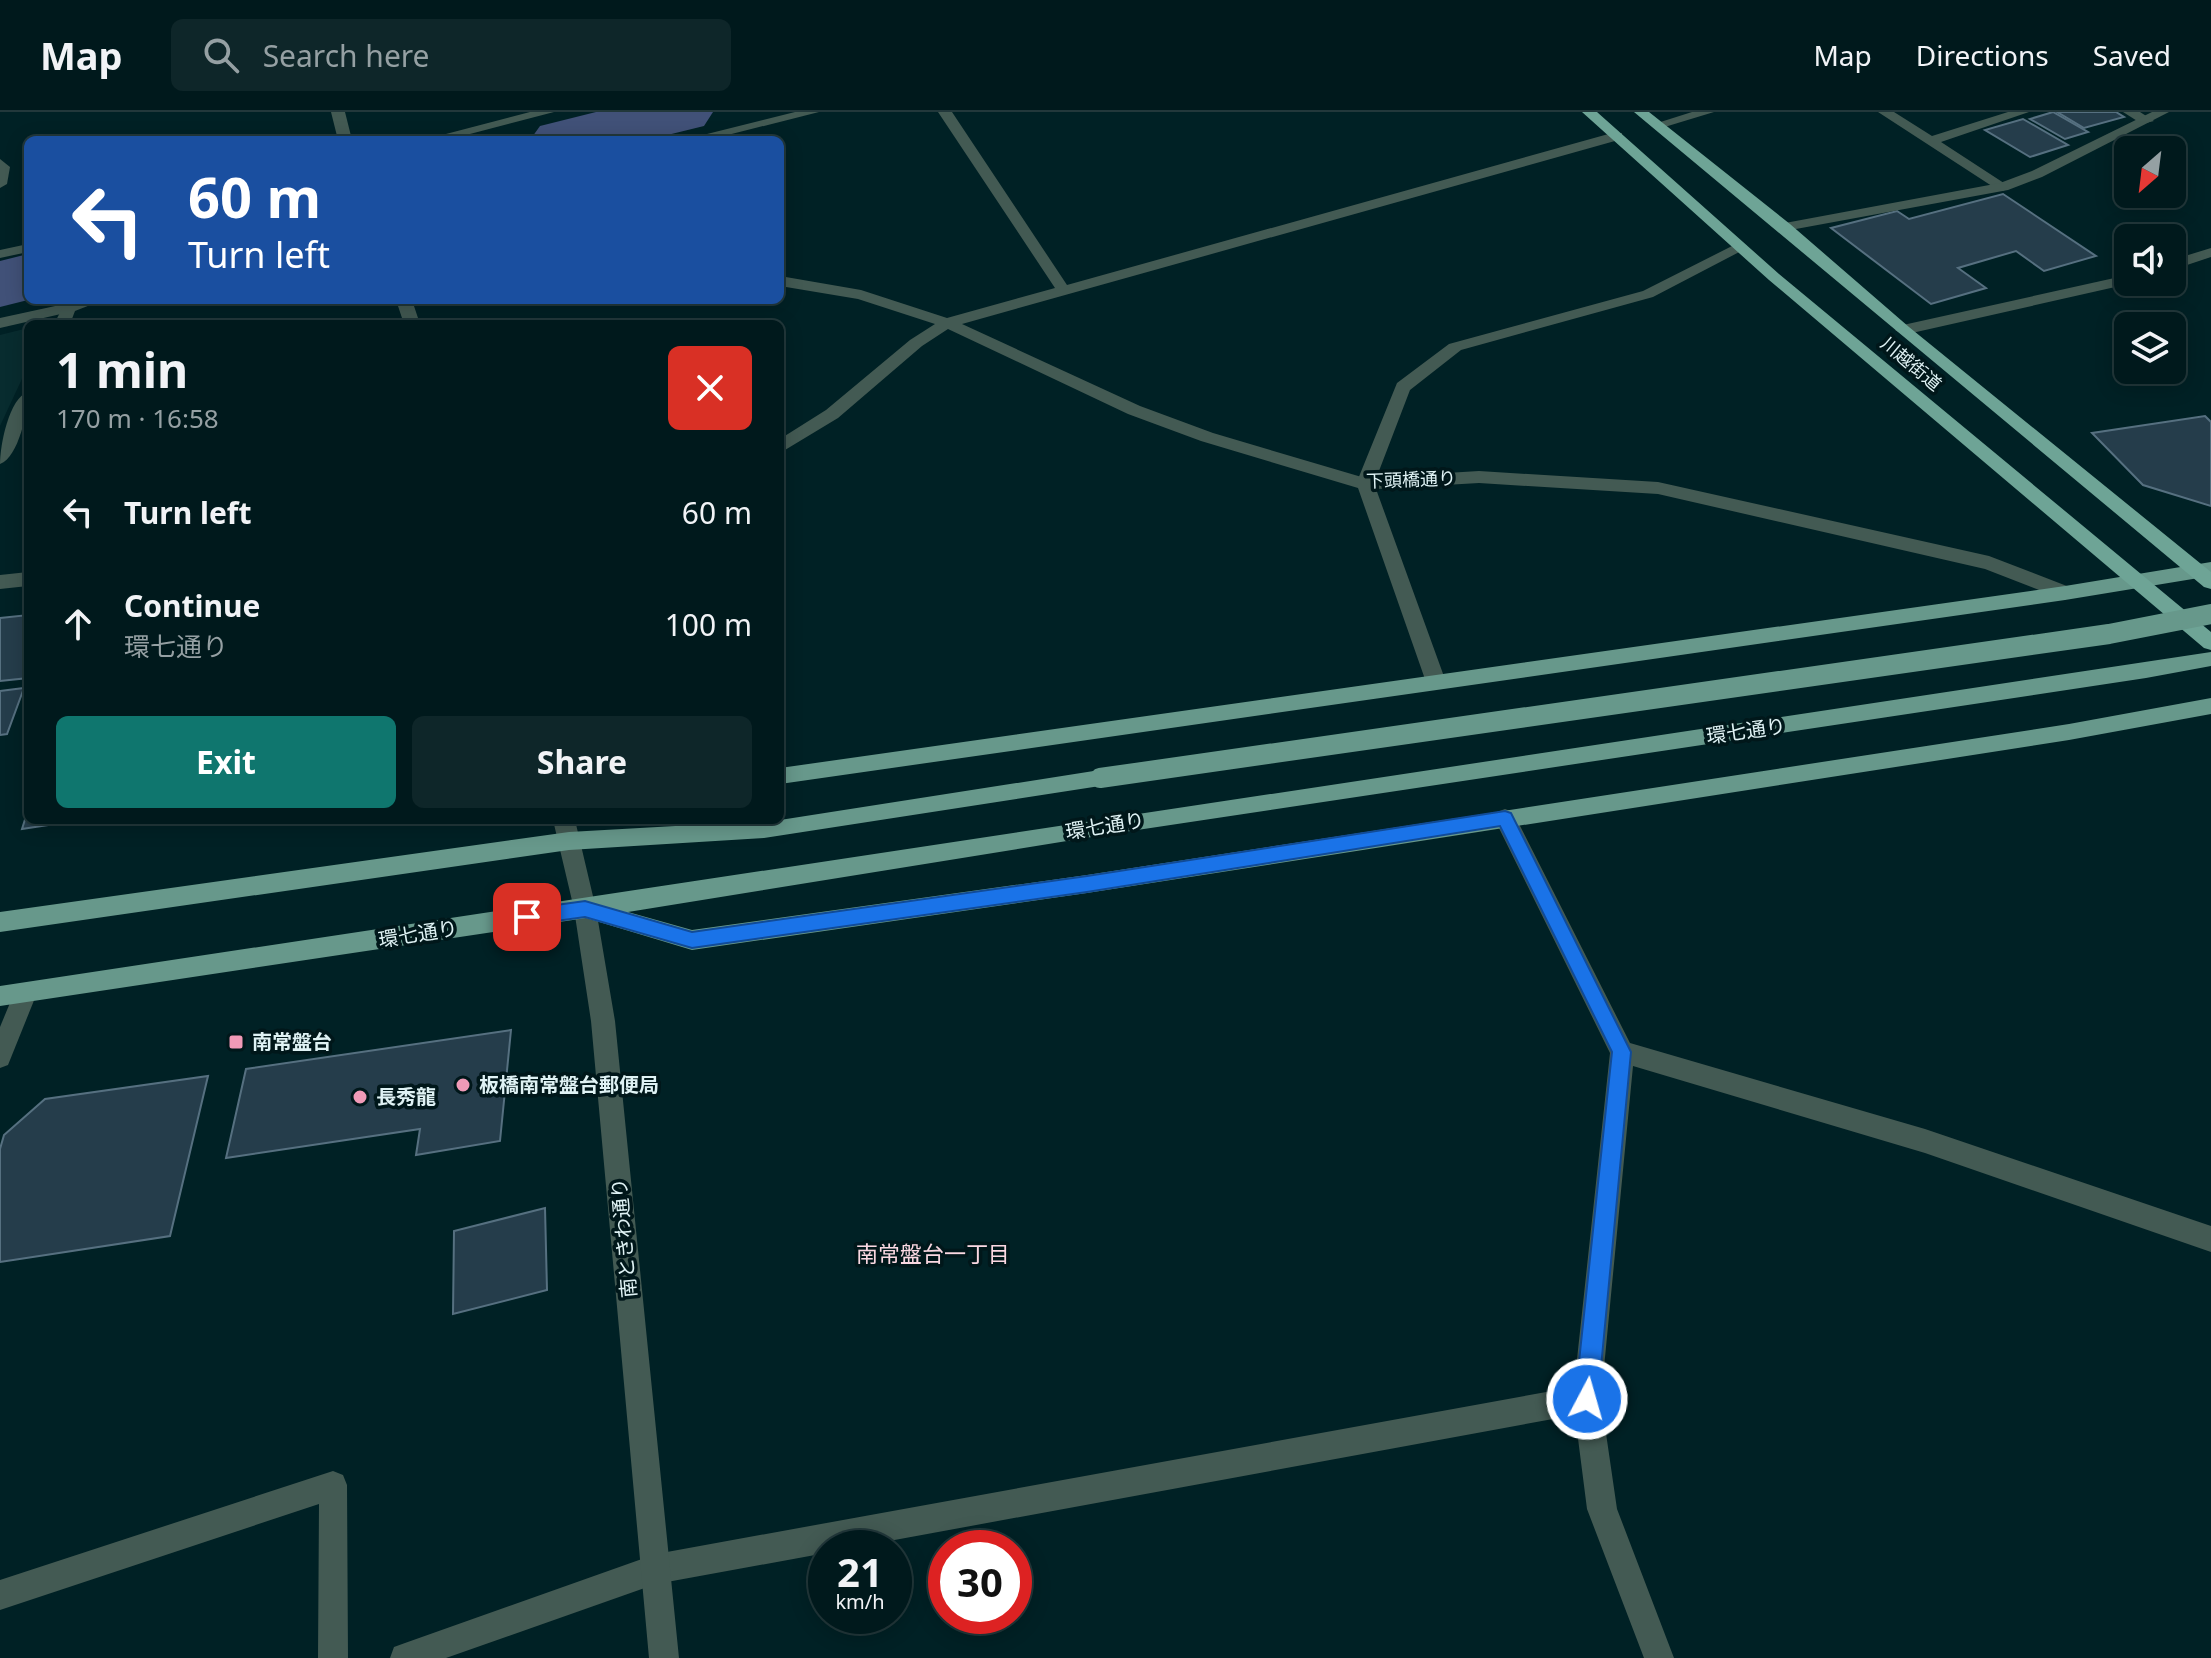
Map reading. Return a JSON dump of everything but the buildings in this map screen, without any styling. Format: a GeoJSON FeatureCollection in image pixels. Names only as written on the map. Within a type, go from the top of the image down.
{"type":"FeatureCollection","features":[{"type":"Feature","properties":{"kind":"highway","name":"川越街道"},"geometry":{"type":"LineString","coordinates":[[1589,112],[1740,246],[2211,643]]}},
{"type":"Feature","properties":{"kind":"highway","name":"川越街道"},"geometry":{"type":"LineString","coordinates":[[1641,112],[1785,227],[1903,330],[2207,574]]}},
{"type":"Feature","properties":{"kind":"main road"},"geometry":{"type":"LineString","coordinates":[[784,775],[2136,581],[2207,574]]}},
{"type":"Feature","properties":{"kind":"main road"},"geometry":{"type":"LineString","coordinates":[[0,922],[567,831],[603,839],[764,829],[2109,634],[2211,614]]}},
{"type":"Feature","properties":{"kind":"main road","name":"環七通り"},"geometry":{"type":"LineString","coordinates":[[0,996],[585,909],[1104,826],[2131,674],[2211,659]]}},
{"type":"Feature","properties":{"kind":"main road"},"geometry":{"type":"LineString","coordinates":[[585,909],[692,940],[1071,887],[2069,732],[2211,706]]}},
{"type":"Feature","properties":{"kind":"main road"},"geometry":{"type":"LineString","coordinates":[[603,839],[631,824]]}},
{"type":"Feature","properties":{"kind":"street"},"geometry":{"type":"LineString","coordinates":[[338,112],[344,136]]}},
{"type":"Feature","properties":{"kind":"street"},"geometry":{"type":"LineString","coordinates":[[447,136],[547,112]]}},
{"type":"Feature","properties":{"kind":"street"},"geometry":{"type":"LineString","coordinates":[[707,136],[812,112]]}},
{"type":"Feature","properties":{"kind":"street"},"geometry":{"type":"LineString","coordinates":[[945,112],[1064,291]]}},
{"type":"Feature","properties":{"kind":"street"},"geometry":{"type":"LineString","coordinates":[[1658,125],[1707,112]]}},
{"type":"Feature","properties":{"kind":"street"},"geometry":{"type":"LineString","coordinates":[[1885,112],[2003,187]]}},
{"type":"Feature","properties":{"kind":"street"},"geometry":{"type":"LineString","coordinates":[[1930,141],[2022,112]]}},
{"type":"Feature","properties":{"kind":"street"},"geometry":{"type":"LineString","coordinates":[[2130,112],[2147,121]]}},
{"type":"Feature","properties":{"kind":"street"},"geometry":{"type":"LineString","coordinates":[[1785,227],[2003,187],[2037,174],[2162,112]]}},
{"type":"Feature","properties":{"kind":"street"},"geometry":{"type":"LineString","coordinates":[[784,444],[832,414],[916,343],[947,323],[1617,136]]}},
{"type":"Feature","properties":{"kind":"street"},"geometry":{"type":"LineString","coordinates":[[0,163],[3,167],[0,184]]}},
{"type":"Feature","properties":{"kind":"street"},"geometry":{"type":"LineString","coordinates":[[1436,682],[1365,484],[1403,387],[1455,347],[1648,294],[1740,246]]}},
{"type":"Feature","properties":{"kind":"street"},"geometry":{"type":"LineString","coordinates":[[0,254],[24,249]]}},
{"type":"Feature","properties":{"kind":"street"},"geometry":{"type":"LineString","coordinates":[[2186,260],[2211,252]]}},
{"type":"Feature","properties":{"kind":"street","name":"下頭橋通り"},"geometry":{"type":"LineString","coordinates":[[784,282],[861,295],[947,323],[1134,410],[1207,437],[1365,484],[1479,477],[1658,488],[1989,563],[2065,593]]}},
{"type":"Feature","properties":{"kind":"street"},"geometry":{"type":"LineString","coordinates":[[1903,330],[2114,283]]}},
{"type":"Feature","properties":{"kind":"street"},"geometry":{"type":"LineString","coordinates":[[0,323],[82,304]]}},
{"type":"Feature","properties":{"kind":"street"},"geometry":{"type":"LineString","coordinates":[[64,320],[69,308]]}},
{"type":"Feature","properties":{"kind":"street"},"geometry":{"type":"LineString","coordinates":[[0,458],[24,406]]}},
{"type":"Feature","properties":{"kind":"street"},"geometry":{"type":"LineString","coordinates":[[0,582],[24,579]]}},
{"type":"Feature","properties":{"kind":"street"},"geometry":{"type":"LineString","coordinates":[[1505,818],[1622,1052],[1587,1399],[1602,1509],[1659,1658]]}},
{"type":"Feature","properties":{"kind":"street","name":"南ときわ通り"},"geometry":{"type":"LineString","coordinates":[[567,831],[585,909],[603,1021],[664,1658]]}},
{"type":"Feature","properties":{"kind":"street"},"geometry":{"type":"LineString","coordinates":[[0,1057],[25,993]]}},
{"type":"Feature","properties":{"kind":"street"},"geometry":{"type":"LineString","coordinates":[[1622,1052],[1925,1141],[2211,1239]]}},
{"type":"Feature","properties":{"kind":"street"},"geometry":{"type":"LineString","coordinates":[[405,1658],[656,1569],[1587,1399]]}},
{"type":"Feature","properties":{"kind":"street"},"geometry":{"type":"LineString","coordinates":[[0,1595],[333,1485],[333,1658]]}},
{"type":"Feature","properties":{"kind":"shaded area"},"geometry":{"type":"Polygon","coordinates":[[[24,329],[24,375],[0,426],[0,335],[24,329]]]}},
{"type":"Feature","properties":{"kind":"waterway"},"geometry":{"type":"LineString","coordinates":[[581,136],[680,112]]}},
{"type":"Feature","properties":{"kind":"waterway"},"geometry":{"type":"LineString","coordinates":[[0,284],[24,278]]}},
{"type":"Feature","properties":{"kind":"place","name":"南常盤台"},"geometry":{"type":"Point","coordinates":[236,1042]}},
{"type":"Feature","properties":{"kind":"place","name":"板橋南常盤台郵便局"},"geometry":{"type":"Point","coordinates":[463,1085]}},
{"type":"Feature","properties":{"kind":"place","name":"長秀龍"},"geometry":{"type":"Point","coordinates":[360,1097]}},
{"type":"Feature","properties":{"kind":"district","name":"南常盤台一丁目"},"geometry":{"type":"Point","coordinates":[933,1254]}},
{"type":"Feature","properties":{"kind":"route"},"geometry":{"type":"LineString","coordinates":[[527,917],[585,909],[692,940],[1087,884],[1505,818],[1622,1052],[1587,1399]]}}]}
